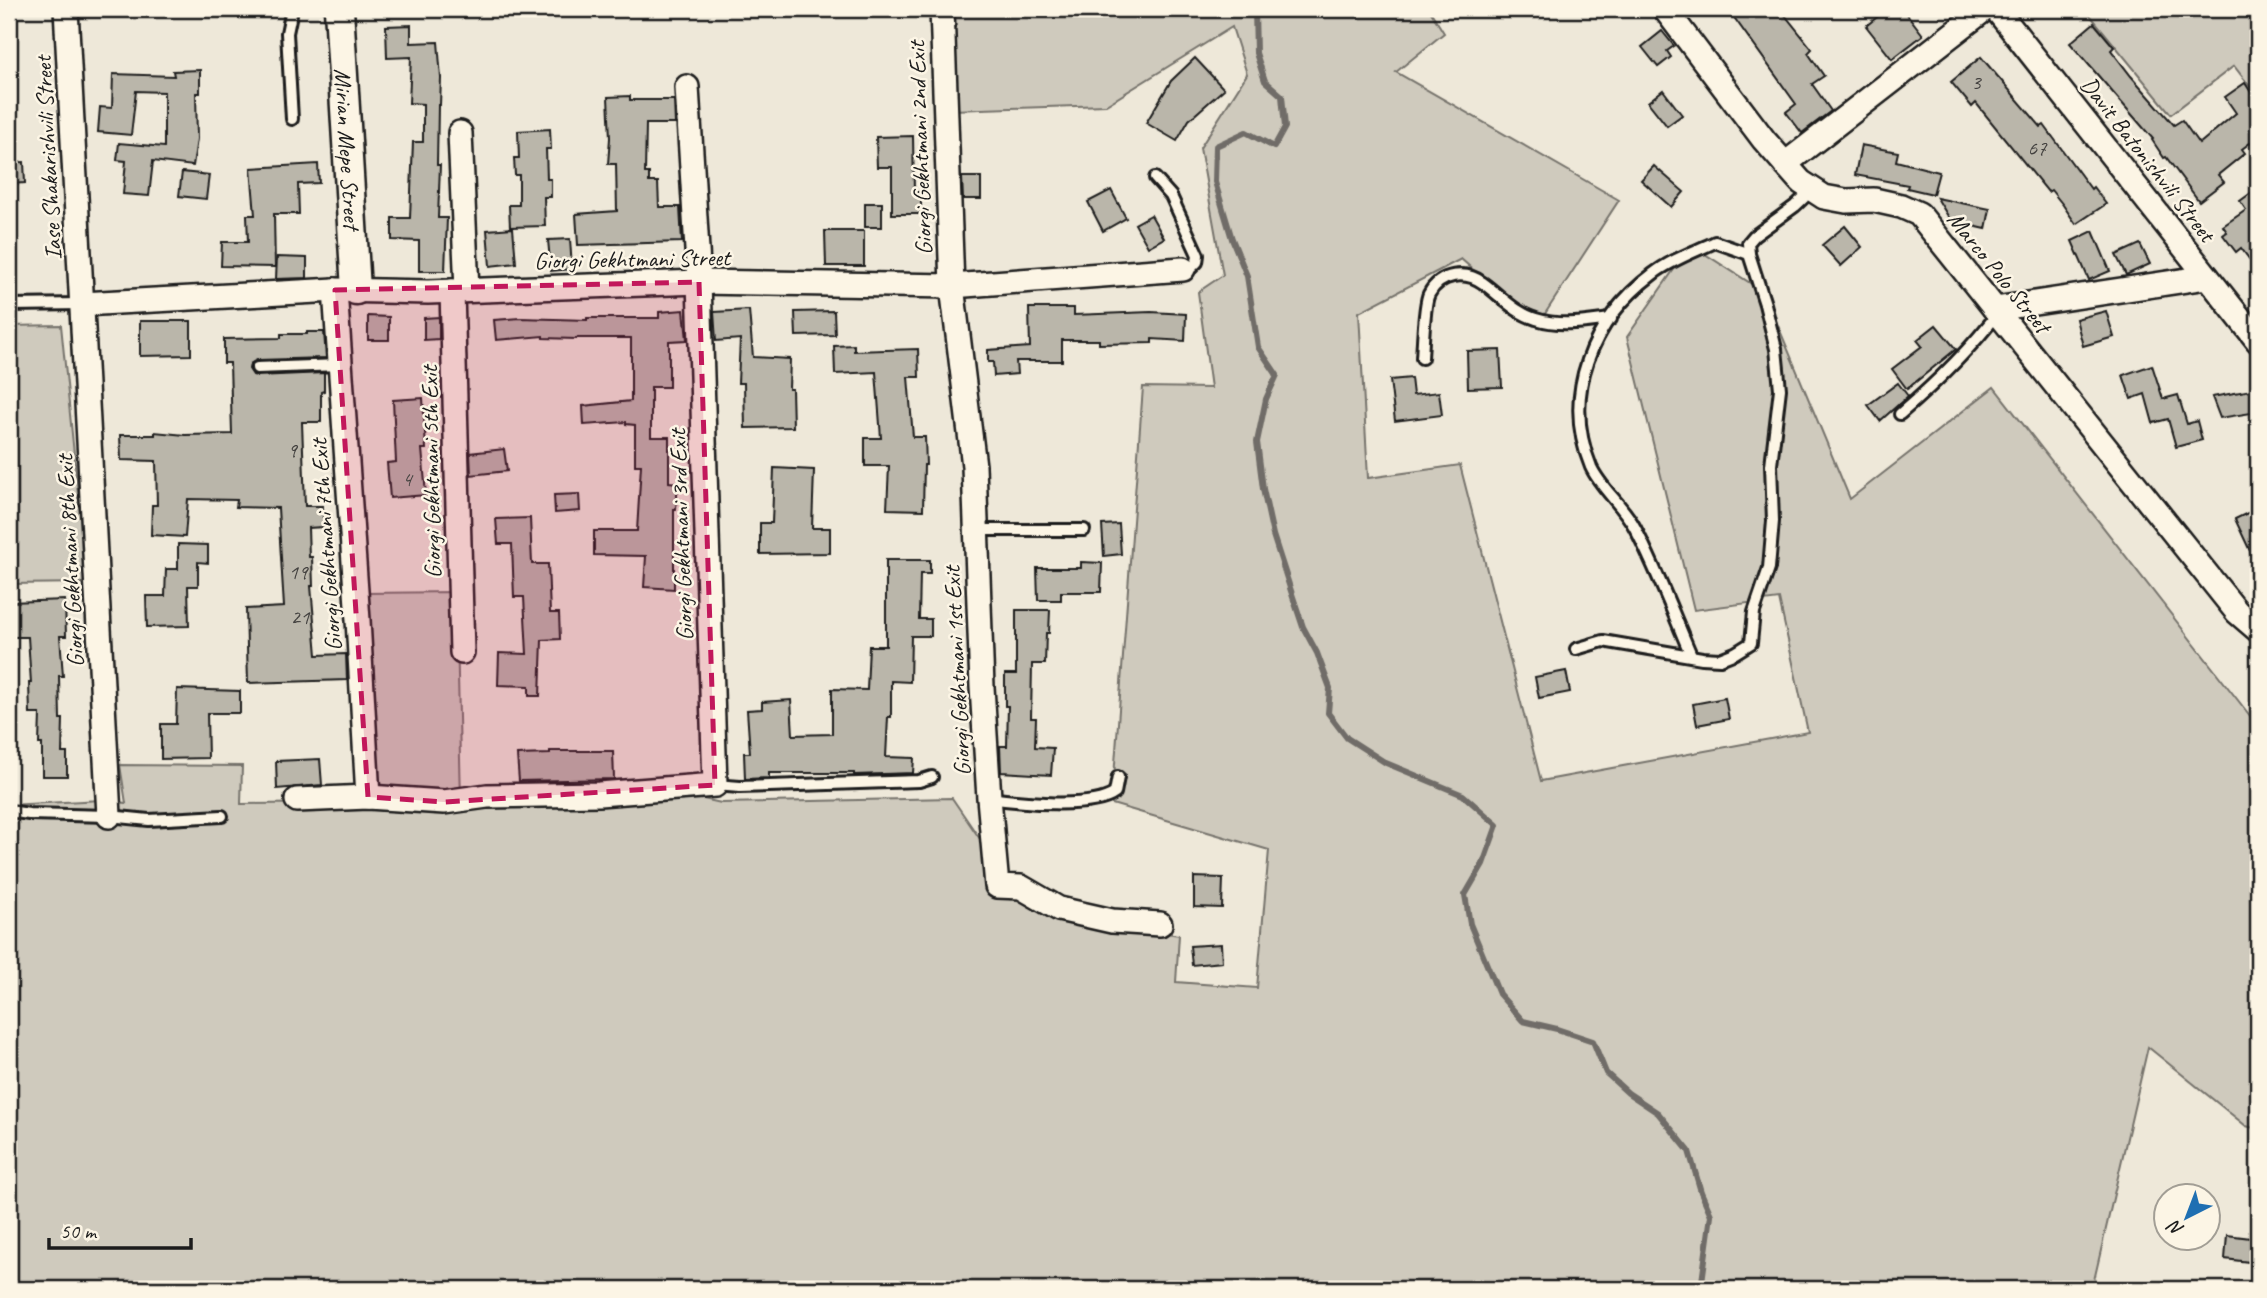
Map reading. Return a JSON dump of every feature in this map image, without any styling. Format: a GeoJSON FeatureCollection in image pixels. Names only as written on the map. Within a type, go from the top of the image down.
{"type":"FeatureCollection","features":[{"type":"Feature","properties":{"kind":"street","name":"Iase Shakarishvili Street"},"geometry":{"type":"LineString","coordinates":[[66,9],[82,304]]}},
{"type":"Feature","properties":{"kind":"street","name":"Mirian Mepe Street"},"geometry":{"type":"LineString","coordinates":[[339,9],[345,290]]}},
{"type":"Feature","properties":{"kind":"street","name":"Giorgi Gekhtmani 2nd Exit"},"geometry":{"type":"LineString","coordinates":[[942,9],[951,286]]}},
{"type":"Feature","properties":{"kind":"street","name":"Marco Polo Street"},"geometry":{"type":"LineString","coordinates":[[1665,9],[1764,140],[1801,183],[1824,197],[1846,201],[1874,200],[1901,205],[1919,214],[2237,612],[2258,630]]}},
{"type":"Feature","properties":{"kind":"street"},"geometry":{"type":"LineString","coordinates":[[1785,164],[1985,9]]}},
{"type":"Feature","properties":{"kind":"street","name":"Davit Batonishvili Street"},"geometry":{"type":"LineString","coordinates":[[1996,9],[2258,341]]}},
{"type":"Feature","properties":{"kind":"street","name":"Giorgi Gekhtmani 3rd Exit"},"geometry":{"type":"LineString","coordinates":[[687,87],[699,282],[715,785]]}},
{"type":"Feature","properties":{"kind":"street","name":"Giorgi Gekhtmani 5th Exit"},"geometry":{"type":"LineString","coordinates":[[460,133],[461,652]]}},
{"type":"Feature","properties":{"kind":"street","name":"Giorgi Gekhtmani Street"},"geometry":{"type":"LineString","coordinates":[[82,304],[345,290],[459,290],[699,282],[951,286],[1183,269]]}},
{"type":"Feature","properties":{"kind":"street"},"geometry":{"type":"LineString","coordinates":[[1997,311],[2207,277]]}},
{"type":"Feature","properties":{"kind":"street","name":"Giorgi Gekhtmani 1st Exit"},"geometry":{"type":"LineString","coordinates":[[951,286],[974,466],[982,687],[997,886],[1021,887],[1059,909],[1112,921],[1160,924]]}},
{"type":"Feature","properties":{"kind":"street","name":"Giorgi Gekhtmani 7th Exit"},"geometry":{"type":"LineString","coordinates":[[345,290],[340,365],[368,797]]}},
{"type":"Feature","properties":{"kind":"street","name":"Giorgi Gekhtmani 8th Exit"},"geometry":{"type":"LineString","coordinates":[[82,304],[109,816]]}},
{"type":"Feature","properties":{"kind":"street"},"geometry":{"type":"LineString","coordinates":[[297,800],[368,797],[444,802],[487,796],[599,794],[715,785]]}},
{"type":"Feature","properties":{"kind":"lane"},"geometry":{"type":"LineString","coordinates":[[292,9],[287,33],[292,119]]}},
{"type":"Feature","properties":{"kind":"lane"},"geometry":{"type":"LineString","coordinates":[[1155,178],[1171,196],[1198,256],[1197,262],[1191,268],[1183,269]]}},
{"type":"Feature","properties":{"kind":"lane"},"geometry":{"type":"LineString","coordinates":[[1576,649],[1603,641],[1702,659],[1720,659],[1751,643],[1754,612],[1769,568],[1773,521],[1771,465],[1780,389],[1776,349],[1765,304],[1748,254],[1748,243],[1812,190]]}},
{"type":"Feature","properties":{"kind":"lane"},"geometry":{"type":"LineString","coordinates":[[1691,655],[1634,526],[1593,470],[1585,449],[1578,408],[1583,371],[1594,341],[1626,299],[1653,274],[1715,242],[1748,254]]}},
{"type":"Feature","properties":{"kind":"lane"},"geometry":{"type":"LineString","coordinates":[[1422,358],[1428,295],[1441,280],[1458,274],[1469,274],[1514,309],[1536,319],[1581,323],[1611,319]]}},
{"type":"Feature","properties":{"kind":"lane"},"geometry":{"type":"LineString","coordinates":[[9,306],[82,304]]}},
{"type":"Feature","properties":{"kind":"lane"},"geometry":{"type":"LineString","coordinates":[[1900,414],[1975,344],[1997,311]]}},
{"type":"Feature","properties":{"kind":"lane"},"geometry":{"type":"LineString","coordinates":[[257,368],[340,365]]}},
{"type":"Feature","properties":{"kind":"lane"},"geometry":{"type":"LineString","coordinates":[[977,530],[1084,530]]}},
{"type":"Feature","properties":{"kind":"lane"},"geometry":{"type":"LineString","coordinates":[[715,785],[740,787],[906,782],[932,777]]}},
{"type":"Feature","properties":{"kind":"lane"},"geometry":{"type":"LineString","coordinates":[[989,799],[1073,803],[1104,799],[1115,793],[1118,777]]}},
{"type":"Feature","properties":{"kind":"lane"},"geometry":{"type":"LineString","coordinates":[[9,811],[149,820],[222,816]]}},
{"type":"Feature","properties":{"kind":"highlighted area"},"geometry":{"type":"Polygon","coordinates":[[[699,282],[715,785],[444,802],[368,797],[335,290],[699,282]]]}},
{"type":"Feature","properties":{"kind":"shaded area"},"geometry":{"type":"Polygon","coordinates":[[[947,9],[1429,9],[1444,33],[1396,72],[1619,200],[1537,326],[1461,259],[1359,312],[1368,478],[1460,465],[1541,781],[1808,732],[1779,599],[1694,610],[1627,337],[1691,245],[1764,292],[1850,499],[1994,387],[2258,726],[2258,1129],[2246,1126],[2148,1047],[2092,1289],[9,1289],[9,805],[101,800],[126,803],[120,765],[242,766],[241,804],[361,803],[364,593],[456,592],[461,800],[699,798],[721,803],[952,798],[1023,902],[1072,918],[1179,935],[1176,982],[1257,988],[1269,850],[1112,804],[1143,387],[1211,388],[1198,292],[1223,275],[1200,148],[1247,74],[1232,27],[1106,105],[952,110],[947,9]]]}},
{"type":"Feature","properties":{"kind":"shaded area"},"geometry":{"type":"Polygon","coordinates":[[[2085,9],[2216,9],[2219,12],[2223,9],[2258,9],[2258,97],[2234,66],[2171,114],[2085,9]]]}},
{"type":"Feature","properties":{"kind":"shaded area"},"geometry":{"type":"Polygon","coordinates":[[[61,325],[87,583],[9,584],[9,326],[61,325]]]}},
{"type":"Feature","properties":{"kind":"building"},"geometry":{"type":"Polygon","coordinates":[[[1728,9],[1780,9],[1812,49],[1808,53],[1824,76],[1812,84],[1831,111],[1802,133],[1786,112],[1796,104],[1728,9]]]}},
{"type":"Feature","properties":{"kind":"building"},"geometry":{"type":"Polygon","coordinates":[[[1887,9],[1903,9],[1923,35],[1892,59],[1866,26],[1887,9]]]}},
{"type":"Feature","properties":{"kind":"building"},"geometry":{"type":"Polygon","coordinates":[[[2094,23],[2114,47],[2111,50],[2131,76],[2174,125],[2182,120],[2199,144],[2236,113],[2225,97],[2245,83],[2258,103],[2258,137],[2242,149],[2245,153],[2218,175],[2224,182],[2199,201],[2166,157],[2164,158],[2153,139],[2070,43],[2094,23]]]}},
{"type":"Feature","properties":{"kind":"building"},"geometry":{"type":"Polygon","coordinates":[[[411,25],[411,43],[438,42],[441,78],[438,105],[438,218],[447,218],[445,271],[419,271],[419,241],[392,240],[392,218],[410,218],[413,142],[423,142],[423,104],[409,103],[411,57],[387,58],[386,26],[411,25]]]}},
{"type":"Feature","properties":{"kind":"building"},"geometry":{"type":"Polygon","coordinates":[[[1662,31],[1674,46],[1667,51],[1671,57],[1658,67],[1642,47],[1662,31]]]}},
{"type":"Feature","properties":{"kind":"building"},"geometry":{"type":"Polygon","coordinates":[[[1981,57],[2041,127],[2044,125],[2091,189],[2093,187],[2106,204],[2076,224],[2051,190],[2048,192],[1976,103],[1972,107],[1951,82],[1981,57]]]}},
{"type":"Feature","properties":{"kind":"building"},"geometry":{"type":"Polygon","coordinates":[[[1195,58],[1224,89],[1189,120],[1177,141],[1146,123],[1171,81],[1195,58]]]}},
{"type":"Feature","properties":{"kind":"building"},"geometry":{"type":"Polygon","coordinates":[[[200,70],[200,93],[196,93],[197,139],[193,166],[153,161],[149,196],[123,194],[126,161],[117,160],[119,143],[164,147],[164,92],[136,91],[131,135],[98,132],[100,107],[112,108],[113,74],[174,76],[173,71],[200,70]]]}},
{"type":"Feature","properties":{"kind":"building"},"geometry":{"type":"Polygon","coordinates":[[[1663,90],[1682,115],[1667,126],[1648,102],[1663,90]]]}},
{"type":"Feature","properties":{"kind":"building"},"geometry":{"type":"Polygon","coordinates":[[[630,96],[630,100],[674,100],[675,124],[646,124],[645,173],[649,173],[649,182],[658,182],[659,207],[680,207],[682,242],[578,245],[576,214],[617,211],[616,164],[608,164],[608,97],[630,96]]]}},
{"type":"Feature","properties":{"kind":"building"},"geometry":{"type":"Polygon","coordinates":[[[550,129],[551,149],[546,149],[547,179],[551,179],[551,197],[544,197],[545,226],[510,227],[509,205],[519,205],[519,175],[515,175],[514,158],[519,158],[518,131],[550,129]]]}},
{"type":"Feature","properties":{"kind":"building"},"geometry":{"type":"Polygon","coordinates":[[[913,136],[914,192],[921,192],[921,214],[892,214],[892,167],[877,167],[876,137],[913,136]]]}},
{"type":"Feature","properties":{"kind":"building"},"geometry":{"type":"Polygon","coordinates":[[[1861,145],[1898,152],[1896,161],[1939,172],[1933,194],[1907,188],[1908,185],[1855,175],[1861,145]]]}},
{"type":"Feature","properties":{"kind":"building"},"geometry":{"type":"Polygon","coordinates":[[[24,162],[25,183],[9,184],[9,163],[24,162]]]}},
{"type":"Feature","properties":{"kind":"building"},"geometry":{"type":"Polygon","coordinates":[[[318,164],[319,183],[298,184],[299,214],[274,214],[275,267],[221,266],[222,242],[248,242],[247,215],[255,215],[251,168],[318,164]]]}},
{"type":"Feature","properties":{"kind":"building"},"geometry":{"type":"Polygon","coordinates":[[[1654,166],[1684,192],[1671,207],[1641,180],[1654,166]]]}},
{"type":"Feature","properties":{"kind":"building"},"geometry":{"type":"Polygon","coordinates":[[[182,172],[209,175],[206,199],[179,196],[182,172]]]}},
{"type":"Feature","properties":{"kind":"building"},"geometry":{"type":"Polygon","coordinates":[[[962,177],[981,177],[981,199],[963,199],[962,177]]]}},
{"type":"Feature","properties":{"kind":"building"},"geometry":{"type":"Polygon","coordinates":[[[2258,188],[2258,271],[2241,248],[2236,252],[2223,235],[2227,232],[2223,226],[2246,210],[2240,201],[2258,188]]]}},
{"type":"Feature","properties":{"kind":"building"},"geometry":{"type":"Polygon","coordinates":[[[1111,190],[1126,218],[1103,231],[1088,202],[1111,190]]]}},
{"type":"Feature","properties":{"kind":"building"},"geometry":{"type":"Polygon","coordinates":[[[1937,198],[1990,209],[1986,229],[1951,221],[1937,198]]]}},
{"type":"Feature","properties":{"kind":"building"},"geometry":{"type":"Polygon","coordinates":[[[865,203],[882,203],[882,227],[865,227],[865,203]]]}},
{"type":"Feature","properties":{"kind":"building"},"geometry":{"type":"Polygon","coordinates":[[[1151,215],[1164,238],[1148,247],[1135,224],[1151,215]]]}},
{"type":"Feature","properties":{"kind":"building"},"geometry":{"type":"Polygon","coordinates":[[[1845,226],[1862,247],[1841,266],[1822,245],[1845,226]]]}},
{"type":"Feature","properties":{"kind":"building"},"geometry":{"type":"Polygon","coordinates":[[[513,228],[516,263],[490,266],[487,230],[513,228]]]}},
{"type":"Feature","properties":{"kind":"building"},"geometry":{"type":"Polygon","coordinates":[[[825,231],[864,231],[864,266],[826,266],[825,231]]]}},
{"type":"Feature","properties":{"kind":"building"},"geometry":{"type":"Polygon","coordinates":[[[2093,231],[2110,271],[2089,280],[2072,241],[2093,231]]]}},
{"type":"Feature","properties":{"kind":"building"},"geometry":{"type":"Polygon","coordinates":[[[570,239],[572,269],[551,271],[548,240],[570,239]]]}},
{"type":"Feature","properties":{"kind":"building"},"geometry":{"type":"Polygon","coordinates":[[[2140,244],[2150,264],[2126,275],[2116,255],[2140,244]]]}},
{"type":"Feature","properties":{"kind":"building"},"geometry":{"type":"Polygon","coordinates":[[[277,257],[307,258],[307,278],[276,279],[277,257]]]}},
{"type":"Feature","properties":{"kind":"building"},"geometry":{"type":"Polygon","coordinates":[[[1029,308],[1074,308],[1074,315],[1151,312],[1186,314],[1185,341],[1152,339],[1152,343],[1099,344],[1099,340],[1062,340],[1062,361],[1016,361],[1017,374],[994,376],[993,362],[988,362],[988,350],[1030,347],[1029,308]]]}},
{"type":"Feature","properties":{"kind":"building"},"geometry":{"type":"Polygon","coordinates":[[[684,310],[687,340],[669,341],[669,387],[651,387],[651,437],[669,437],[669,482],[678,483],[674,509],[674,589],[644,587],[646,556],[594,555],[594,531],[637,531],[641,465],[635,465],[635,425],[626,422],[584,425],[583,406],[631,401],[631,338],[576,339],[543,336],[496,340],[494,320],[659,318],[659,312],[684,310]]]}},
{"type":"Feature","properties":{"kind":"building"},"geometry":{"type":"Polygon","coordinates":[[[749,310],[753,357],[790,359],[789,389],[792,389],[793,427],[745,428],[744,383],[738,383],[740,339],[716,341],[714,312],[749,310]]]}},
{"type":"Feature","properties":{"kind":"building"},"geometry":{"type":"Polygon","coordinates":[[[834,311],[835,335],[796,336],[795,312],[834,311]]]}},
{"type":"Feature","properties":{"kind":"building"},"geometry":{"type":"Polygon","coordinates":[[[2106,311],[2114,337],[2083,346],[2076,319],[2106,311]]]}},
{"type":"Feature","properties":{"kind":"building"},"geometry":{"type":"Polygon","coordinates":[[[368,316],[389,317],[389,340],[368,340],[368,316]]]}},
{"type":"Feature","properties":{"kind":"building"},"geometry":{"type":"Polygon","coordinates":[[[439,317],[439,339],[424,340],[424,318],[439,317]]]}},
{"type":"Feature","properties":{"kind":"building"},"geometry":{"type":"Polygon","coordinates":[[[140,321],[191,321],[191,355],[140,356],[140,321]]]}},
{"type":"Feature","properties":{"kind":"building"},"geometry":{"type":"Polygon","coordinates":[[[1936,325],[1956,349],[1907,389],[1892,369],[1922,346],[1917,340],[1936,325]]]}},
{"type":"Feature","properties":{"kind":"building"},"geometry":{"type":"Polygon","coordinates":[[[324,332],[326,358],[257,360],[250,364],[249,369],[257,376],[324,373],[321,422],[302,422],[305,506],[323,506],[323,527],[308,528],[317,655],[346,654],[347,680],[248,683],[246,609],[284,607],[278,508],[236,507],[237,500],[188,499],[185,537],[151,535],[152,505],[157,505],[156,461],[121,460],[120,435],[155,435],[155,432],[185,435],[232,434],[230,363],[224,363],[224,339],[281,338],[281,334],[324,332]]]}},
{"type":"Feature","properties":{"kind":"building"},"geometry":{"type":"Polygon","coordinates":[[[854,345],[854,351],[918,349],[919,377],[908,377],[913,437],[925,437],[923,510],[887,509],[889,466],[865,466],[865,438],[881,438],[876,372],[835,374],[834,346],[854,345]]]}},
{"type":"Feature","properties":{"kind":"building"},"geometry":{"type":"Polygon","coordinates":[[[1500,350],[1502,387],[1468,388],[1467,351],[1500,350]]]}},
{"type":"Feature","properties":{"kind":"building"},"geometry":{"type":"Polygon","coordinates":[[[2152,365],[2163,399],[2178,395],[2187,424],[2197,421],[2202,440],[2176,447],[2168,419],[2153,423],[2145,394],[2131,399],[2123,375],[2152,365]]]}},
{"type":"Feature","properties":{"kind":"building"},"geometry":{"type":"Polygon","coordinates":[[[1411,378],[1413,395],[1439,392],[1442,415],[1395,421],[1390,380],[1411,378]]]}},
{"type":"Feature","properties":{"kind":"building"},"geometry":{"type":"Polygon","coordinates":[[[1898,383],[1908,396],[1880,421],[1868,405],[1898,383]]]}},
{"type":"Feature","properties":{"kind":"building"},"geometry":{"type":"Polygon","coordinates":[[[2251,390],[2258,402],[2258,412],[2220,418],[2212,397],[2251,390]]]}},
{"type":"Feature","properties":{"kind":"building"},"geometry":{"type":"Polygon","coordinates":[[[423,398],[426,449],[422,449],[426,495],[390,498],[387,463],[396,462],[393,400],[423,398]]]}},
{"type":"Feature","properties":{"kind":"building"},"geometry":{"type":"Polygon","coordinates":[[[504,449],[507,471],[471,475],[470,453],[504,449]]]}},
{"type":"Feature","properties":{"kind":"building"},"geometry":{"type":"Polygon","coordinates":[[[774,468],[814,470],[812,528],[830,528],[830,553],[760,554],[760,523],[772,523],[774,468]]]}},
{"type":"Feature","properties":{"kind":"building"},"geometry":{"type":"Polygon","coordinates":[[[579,494],[580,511],[555,513],[554,495],[579,494]]]}},
{"type":"Feature","properties":{"kind":"building"},"geometry":{"type":"Polygon","coordinates":[[[2258,508],[2258,568],[2235,519],[2258,508]]]}},
{"type":"Feature","properties":{"kind":"building"},"geometry":{"type":"Polygon","coordinates":[[[530,518],[532,564],[548,564],[550,613],[559,613],[560,639],[542,640],[540,696],[529,696],[529,686],[498,685],[499,653],[527,654],[524,597],[514,597],[512,544],[498,544],[496,519],[530,518]]]}},
{"type":"Feature","properties":{"kind":"building"},"geometry":{"type":"Polygon","coordinates":[[[1119,524],[1121,554],[1104,556],[1102,525],[1119,524]]]}},
{"type":"Feature","properties":{"kind":"building"},"geometry":{"type":"Polygon","coordinates":[[[178,544],[208,545],[208,563],[198,562],[198,586],[188,586],[189,626],[147,627],[146,596],[165,596],[166,569],[178,569],[178,544]]]}},
{"type":"Feature","properties":{"kind":"building"},"geometry":{"type":"Polygon","coordinates":[[[886,560],[930,560],[930,574],[920,574],[919,619],[931,619],[931,636],[911,636],[910,682],[891,681],[891,717],[888,717],[886,757],[914,758],[913,773],[769,773],[769,778],[745,779],[744,753],[750,753],[747,710],[762,709],[762,702],[791,700],[793,735],[832,734],[832,689],[867,690],[869,646],[886,646],[886,560]]]}},
{"type":"Feature","properties":{"kind":"building"},"geometry":{"type":"Polygon","coordinates":[[[1081,562],[1102,563],[1101,592],[1061,592],[1061,600],[1038,600],[1037,568],[1081,568],[1081,562]]]}},
{"type":"Feature","properties":{"kind":"building"},"geometry":{"type":"Polygon","coordinates":[[[65,600],[66,636],[60,636],[63,676],[59,676],[60,719],[63,719],[62,753],[67,753],[67,776],[42,776],[40,714],[30,714],[28,637],[9,637],[9,602],[65,600]]]}},
{"type":"Feature","properties":{"kind":"building"},"geometry":{"type":"Polygon","coordinates":[[[1016,610],[1050,610],[1045,664],[1032,664],[1031,718],[1036,718],[1035,747],[1053,748],[1051,775],[1001,772],[1000,746],[1007,746],[1008,706],[1005,706],[1005,674],[1016,674],[1016,610]]]}},
{"type":"Feature","properties":{"kind":"building"},"geometry":{"type":"Polygon","coordinates":[[[1566,671],[1570,692],[1539,698],[1535,677],[1566,671]]]}},
{"type":"Feature","properties":{"kind":"building"},"geometry":{"type":"Polygon","coordinates":[[[177,689],[240,691],[240,713],[207,713],[208,758],[161,759],[161,724],[176,724],[177,689]]]}},
{"type":"Feature","properties":{"kind":"building"},"geometry":{"type":"Polygon","coordinates":[[[1725,698],[1729,719],[1697,725],[1693,704],[1725,698]]]}},
{"type":"Feature","properties":{"kind":"building"},"geometry":{"type":"Polygon","coordinates":[[[550,751],[613,751],[614,779],[519,781],[517,755],[550,754],[550,751]]]}},
{"type":"Feature","properties":{"kind":"building"},"geometry":{"type":"Polygon","coordinates":[[[320,759],[322,785],[277,789],[276,761],[320,759]]]}},
{"type":"Feature","properties":{"kind":"building"},"geometry":{"type":"Polygon","coordinates":[[[1194,877],[1223,878],[1222,908],[1194,907],[1194,877]]]}},
{"type":"Feature","properties":{"kind":"building"},"geometry":{"type":"Polygon","coordinates":[[[1221,944],[1222,962],[1192,965],[1190,946],[1221,944]]]}},
{"type":"Feature","properties":{"kind":"building"},"geometry":{"type":"Polygon","coordinates":[[[2227,1235],[2258,1239],[2258,1263],[2225,1259],[2227,1235]]]}},
{"type":"Feature","properties":{"kind":"waterway"},"geometry":{"type":"LineString","coordinates":[[1255,9],[1256,53],[1265,81],[1282,96],[1285,127],[1274,147],[1246,132],[1216,146],[1215,182],[1232,239],[1247,276],[1258,347],[1277,375],[1266,399],[1257,442],[1263,489],[1273,535],[1303,627],[1317,653],[1330,688],[1328,713],[1347,738],[1386,763],[1463,795],[1497,825],[1483,864],[1465,895],[1470,924],[1499,994],[1523,1021],[1593,1041],[1606,1073],[1628,1093],[1658,1113],[1689,1151],[1711,1215],[1701,1289]]}}]}
